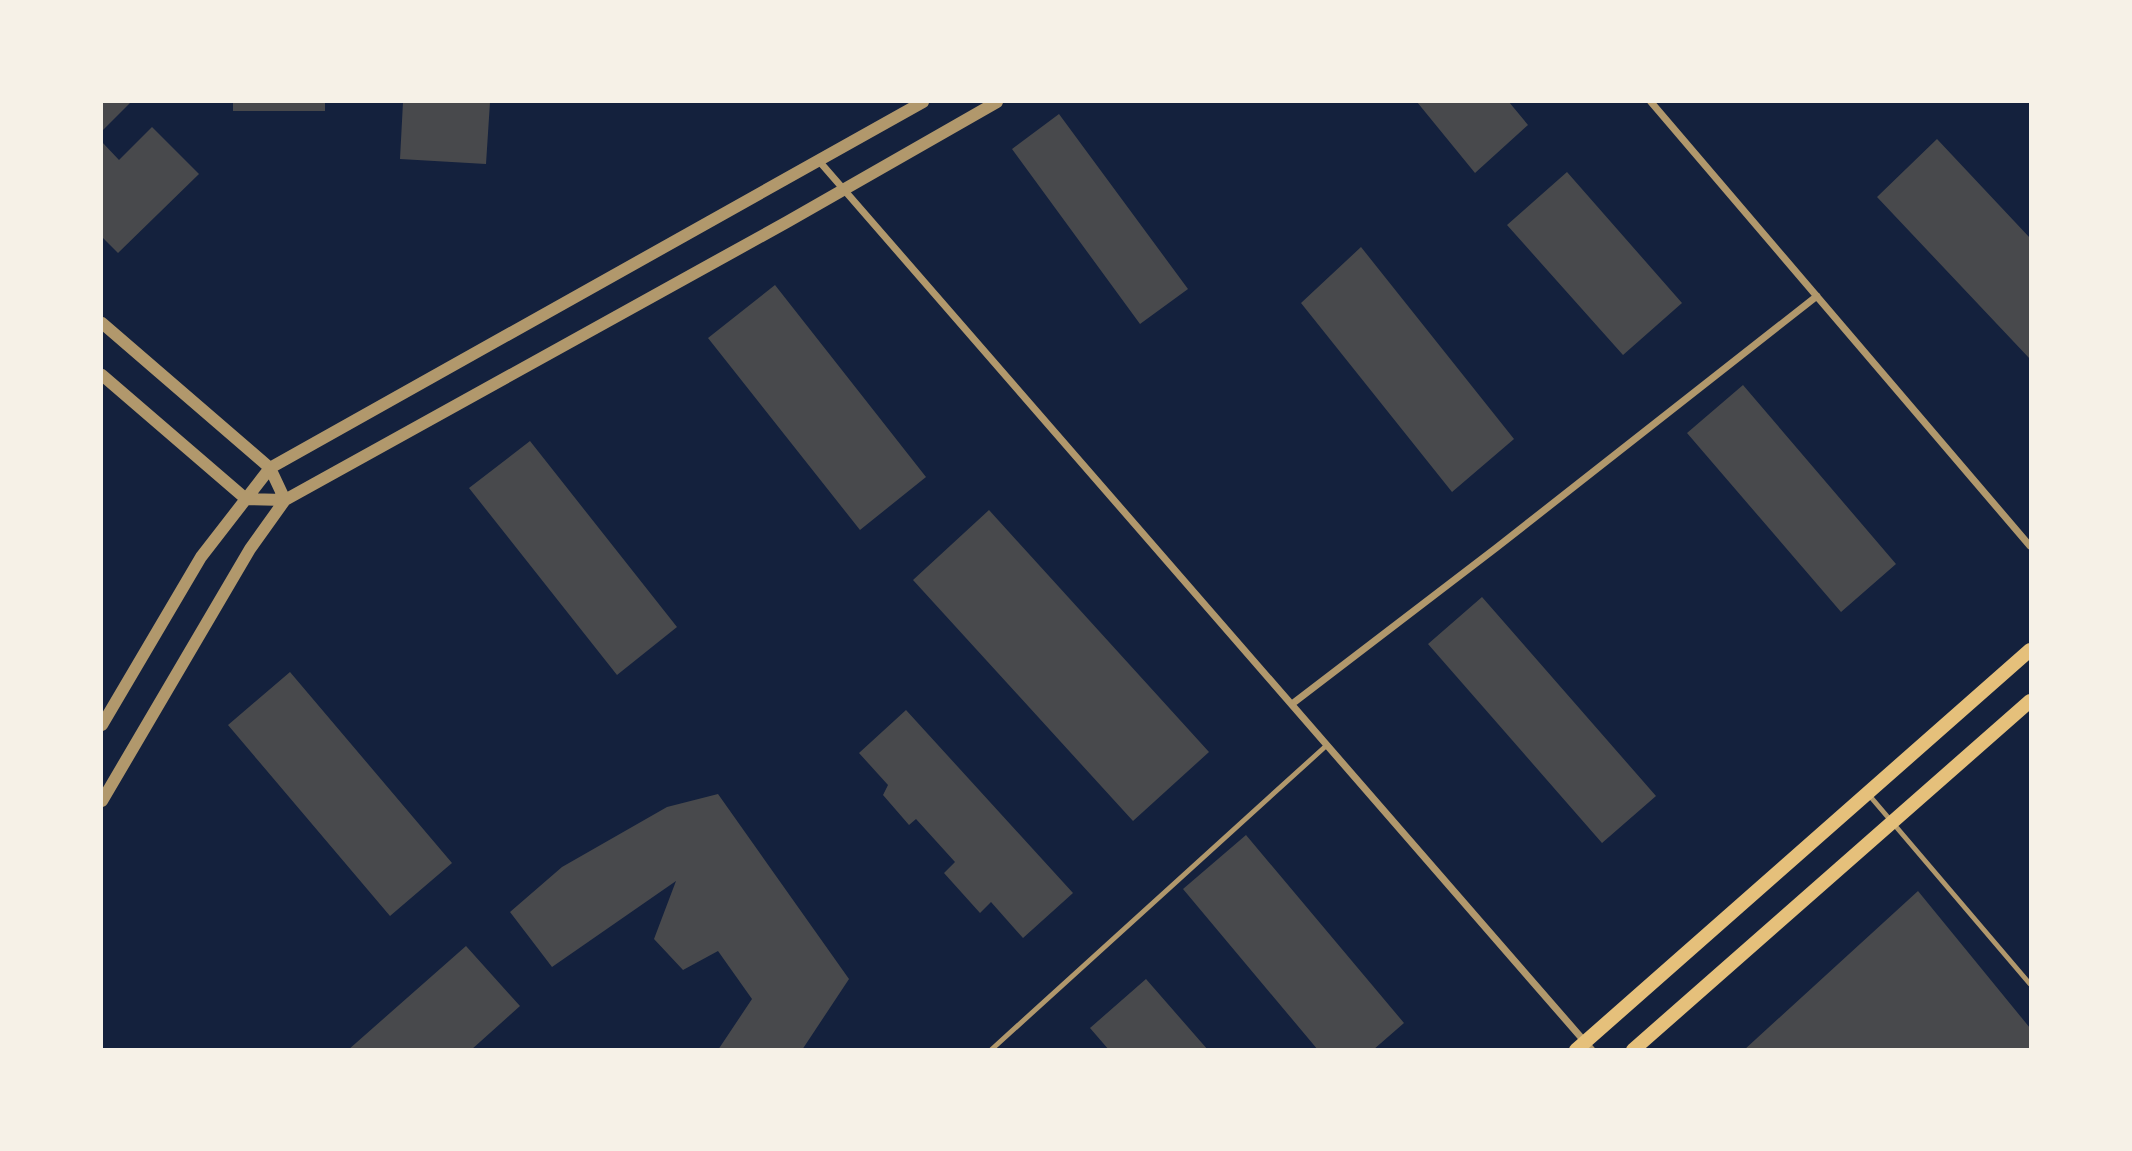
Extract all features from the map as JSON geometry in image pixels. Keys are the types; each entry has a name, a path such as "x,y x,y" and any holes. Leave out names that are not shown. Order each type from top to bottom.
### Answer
{"main road":[{"path":"1585,1047 1868,793 2028,657"},
{"path":"1633,1049 2031,701"}],"street":[{"path":"102,724 201,557 270,468 923,102"},
{"path":"102,801 250,549 285,500 997,102"},
{"path":"1651,102 2031,546"},
{"path":"820,161 1292,704 1585,1047"},
{"path":"1292,704 1817,296"},
{"path":"102,323 270,468 285,500"},
{"path":"102,375 246,499 285,500"}],"lane":[{"path":"991,1049 1327,745"},
{"path":"1868,793 2031,984"}],"building":[{"path":"102,102 131,102 102,131"},
{"path":"233,102 325,102 325,111 233,111"},
{"path":"403,102 490,102 486,164 400,159"},
{"path":"1417,102 1509,102 1528,125 1475,173"},
{"path":"1059,114 1188,289 1140,324 1012,149"},
{"path":"152,127 199,174 118,253 102,237 102,142 119,160"},
{"path":"1937,139 2030,238 2030,359 1877,197"},
{"path":"1567,172 1682,303 1623,355 1507,225"},
{"path":"1361,247 1514,439 1452,492 1301,303"},
{"path":"775,285 926,477 860,530 708,338"},
{"path":"1743,385 1896,564 1841,612 1687,433"},
{"path":"530,441 677,627 617,675 469,488"},
{"path":"989,510 1209,752 1133,821 913,580"},
{"path":"1482,597 1656,796 1602,843 1428,644"},
{"path":"290,672 452,863 390,916 228,725"},
{"path":"906,710 1073,893 1023,938 991,902 980,913 944,873 955,862 916,819 909,825 883,795 888,785 859,753"},
{"path":"718,794 849,979 802,1050 718,1050 752,999 718,951 683,970 654,939 676,881 552,967 510,912 562,867 667,807"},
{"path":"1246,835 1404,1023 1373,1050 1318,1050 1183,889"},
{"path":"1918,891 2030,1028 2030,1050 1744,1050"},
{"path":"466,946 520,1006 471,1050 348,1050"},
{"path":"1146,979 1208,1050 1109,1050 1090,1028"}]}
